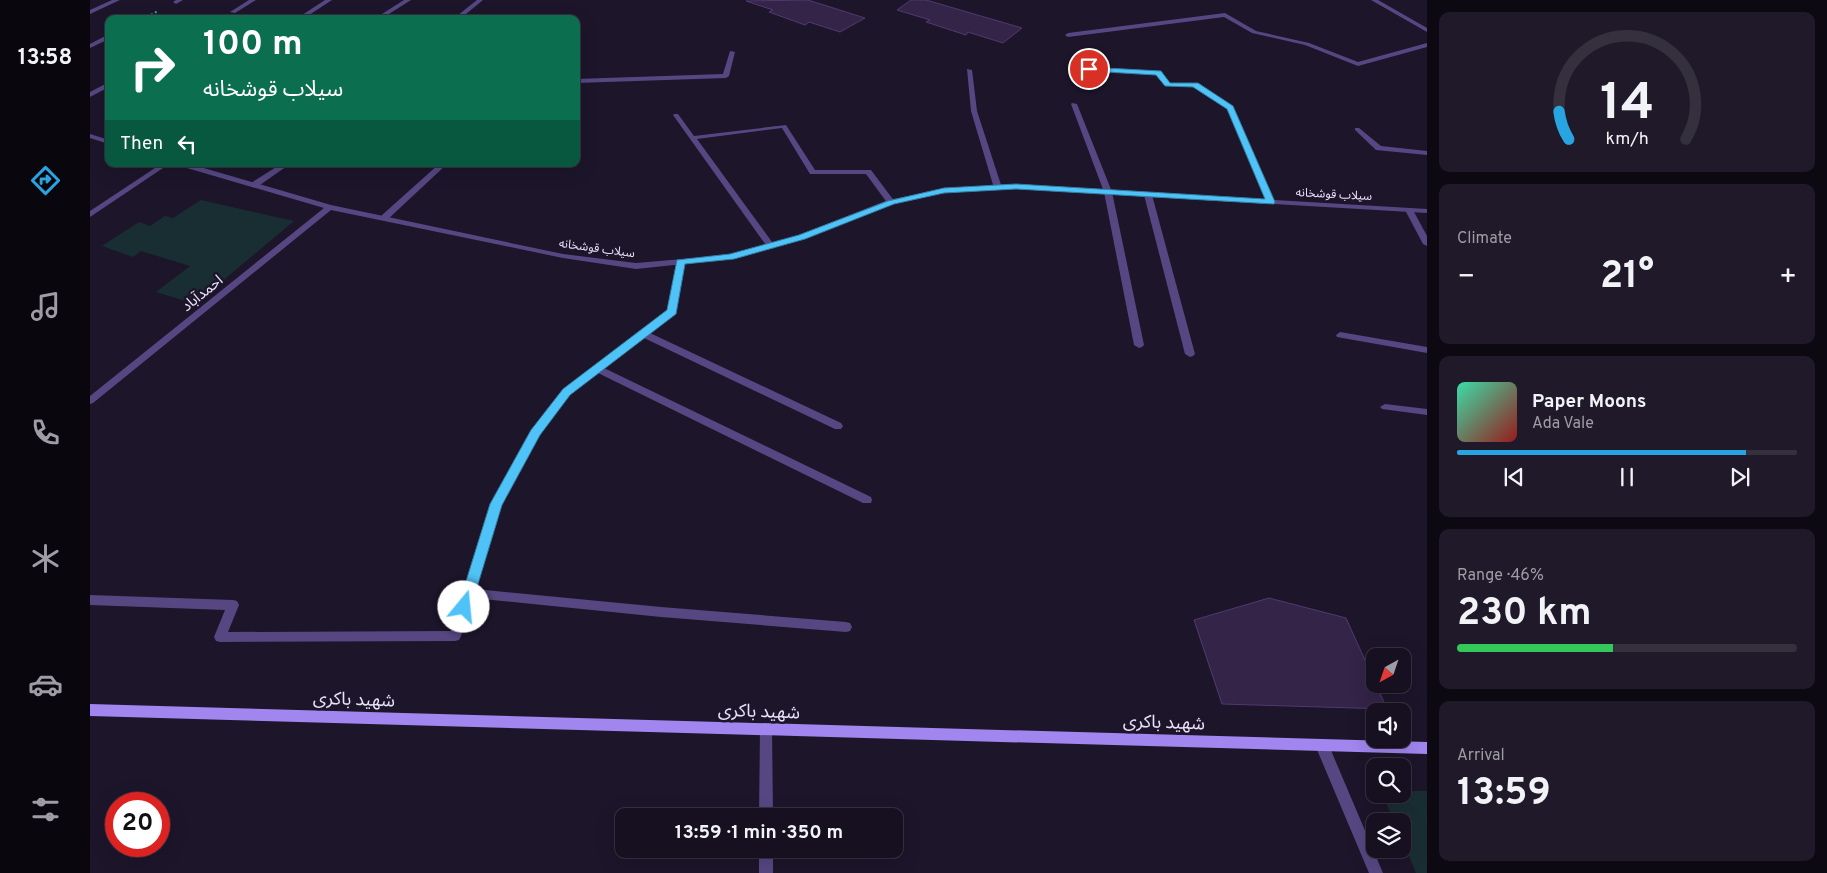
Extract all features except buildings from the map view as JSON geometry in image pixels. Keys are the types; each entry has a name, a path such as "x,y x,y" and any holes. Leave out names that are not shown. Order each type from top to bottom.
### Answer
{"main road":[{"name":"شهید باکری","path":"90,710 1427,748"}],"street":[{"path":"90,12 117,0"},
{"path":"233,12 253,0"},
{"path":"305,15 329,0"},
{"path":"384,15 408,0"},
{"path":"461,15 480,0"},
{"path":"1374,0 1427,30"},
{"path":"1068,35 1225,15 1254,32 1307,44 1358,64 1427,45"},
{"path":"90,46 105,38"},
{"path":"580,81 726,76 732,52"},
{"path":"1072,68 1158,73 1168,85 1195,84 1231,108 1271,202"},
{"path":"969,70 974,111 998,188"},
{"path":"90,95 105,86"},
{"path":"1074,104 1108,192 1139,345"},
{"path":"676,115 771,246"},
{"path":"692,138 784,126 813,172 868,172 891,202"},
{"path":"1357,129 1380,148 1427,153"},
{"path":"90,136 105,140"},
{"path":"90,215 162,167"},
{"name":"سیلاب قوشخانه","path":"193,167 330,207 563,256 636,266 731,257 802,237 891,202 944,191 998,188 1108,192 1427,211"},
{"path":"254,185 281,167"},
{"path":"384,218 439,167"},
{"path":"1148,194 1190,354"},
{"name":"احمدآباد","path":"90,401 330,207"},
{"path":"1409,210 1427,244"},
{"path":"90,600 232,605 220,636 455,636 496,504 536,433 566,392 672,312 680,262"},
{"path":"644,334 838,426"},
{"path":"1340,334 1427,350"},
{"path":"598,369 867,500"},
{"path":"1385,407 1427,412"},
{"path":"469,593 661,612 846,627"},
{"path":"766,730 766,808"},
{"path":"1322,745 1376,873"},
{"path":"766,858 766,873"}],"green space":[{"path":"201,200 294,221 195,304 156,292 190,266 141,251 133,257 102,246 139,222 150,226 165,216 173,218"},
{"path":"1411,791 1427,791 1427,873 1416,873 1410,858 1411,813 1390,813 1386,803 1411,803"}],"route":[{"path":"464,607 496,504 536,433 566,392 672,312 680,262 731,257 802,237 891,202 944,191 1016,187 1271,202 1231,108 1195,84 1168,85 1158,73 1089,69"}]}
